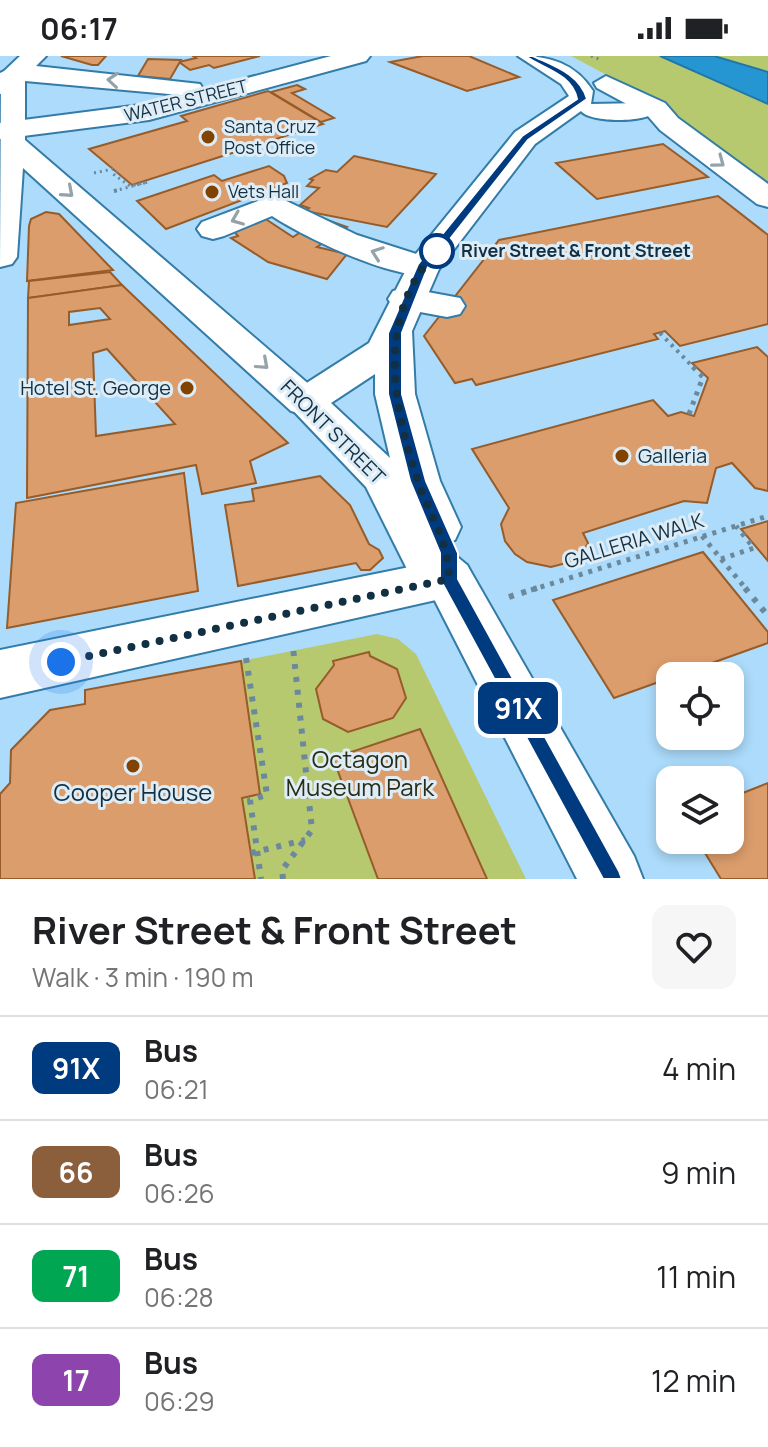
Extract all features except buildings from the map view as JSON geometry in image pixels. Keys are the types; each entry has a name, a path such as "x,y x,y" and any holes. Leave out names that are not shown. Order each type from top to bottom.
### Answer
{"main road":[{"path":"0,257 7,128 6,81 34,56"},
{"name":"WATER STREET","path":"7,128 191,89 307,56"},
{"name":"WATER STREET","path":"7,128 149,112 358,56"},
{"path":"532,56 603,96 669,124"},
{"path":"532,56 578,67 603,96"},
{"path":"6,81 33,73 191,89"},
{"path":"305,402 385,350 423,267 525,138 582,99 579,87 570,78"},
{"path":"540,127 603,96 648,104 669,124 768,198"},
{"name":"FRONT STREET","path":"7,128 384,478 425,558 449,579 611,879"},
{"path":"213,229 274,204 309,226 387,257 423,267"},
{"path":"401,316 447,306"},
{"path":"0,674 449,579 449,553 418,481 395,394 401,316"}],"path":[{"path":"94,173 115,171 113,174 130,186 148,182 114,191"},
{"path":"660,333 703,377 689,414"},
{"name":"GALLERIA WALK","path":"509,597 768,516"},
{"path":"721,559 754,548 736,526"},
{"path":"702,536 768,616"},
{"path":"245,653 267,795 250,800 254,852 261,879"},
{"path":"283,879 282,870 312,830 295,654"},
{"path":"254,852 305,840"}],"shaded area":[{"path":"0,56 571,56 633,89 768,185 768,879 0,879"}],"green space":[{"path":"571,56 768,56 768,185 633,89"},
{"name":"Octagon Museum Park","path":"377,634 398,639 416,654 526,879 255,879 242,798 260,793 241,661"}],"water":[{"path":"660,56 714,56 768,72 768,104"}],"bus line":[{"name":"91X","path":"530,56 570,78 583,94 582,99 525,138 423,267 406,299 395,333 395,394 418,481 449,553 449,579 611,879"}],"place":[{"name":"Santa Cruz Post Office","path":"208,137"},
{"name":"Vets Hall","path":"212,192"},
{"name":"River Street & Front Street","path":"437,251"},
{"name":"Hotel St. George","path":"187,388"},
{"name":"Galleria","path":"622,456"},
{"name":"Cooper House","path":"133,766"}],"route":[{"path":"61,662 449,579 449,553 418,481 395,394 395,333 406,299 423,267 437,251"}]}
